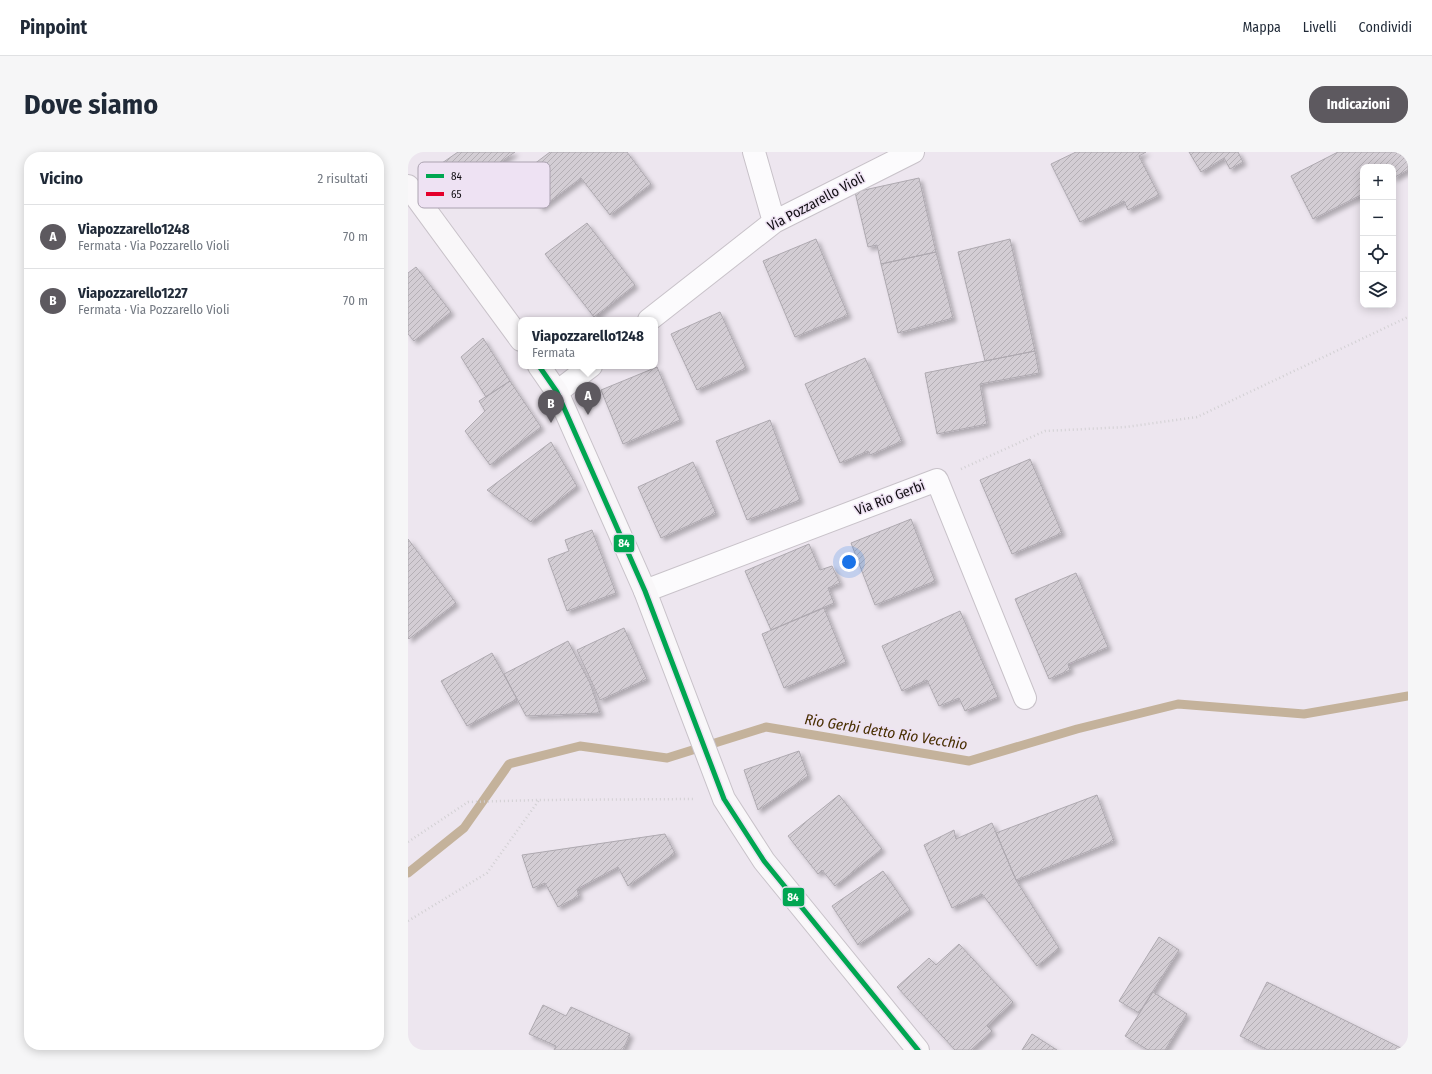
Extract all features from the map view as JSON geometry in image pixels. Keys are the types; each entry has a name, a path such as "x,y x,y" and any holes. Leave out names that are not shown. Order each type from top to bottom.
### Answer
{"street":[{"path":"754,152 774,222"},
{"name":"Via Pozzarello Violi","path":"653,317 774,222 913,152"},
{"path":"408,186 418,200"},
{"path":"424,208 518,336"},
{"path":"541,369 558,392 645,591 720,790 764,861 918,1050"},
{"path":"558,392 586,369"},
{"name":"Via Rio Gerbi","path":"645,591 937,480 1025,698"}],"path":[{"path":"937,480 1045,431 1126,427 1197,417 1408,317"},
{"path":"408,842 468,802 539,800 720,790"},
{"path":"408,921 487,873 539,800"}],"building":[{"path":"458,152 515,152 501,162 444,162"},
{"path":"550,152 627,152 651,184 610,215 581,178 550,201 550,162 537,162"},
{"path":"1076,152 1146,152 1139,156 1159,195 1128,210 1124,201 1080,222 1051,164"},
{"path":"1189,152 1238,152 1243,162 1230,169 1224,158 1201,172"},
{"path":"1338,152 1408,152 1408,170 1396,176 1396,164 1360,164 1360,196 1313,219 1291,176"},
{"path":"919,178 936,252 881,264 877,245 868,247 855,192"},
{"path":"587,223 635,285 594,317 545,254"},
{"path":"816,239 848,315 795,337 763,261"},
{"path":"1010,239 1035,351 985,361 958,252"},
{"path":"936,252 953,318 898,333 881,264"},
{"path":"416,267 451,312 414,341 408,334 408,273"},
{"path":"720,312 746,368 697,390 671,334"},
{"path":"483,338 510,381 486,397 461,357"},
{"path":"1035,351 1039,373 980,384 987,424 937,434 925,373"},
{"path":"865,358 902,441 870,455 868,451 840,463 805,384"},
{"path":"652,369 658,369 680,420 623,444 601,390"},
{"path":"510,381 541,427 490,465 465,431 485,411 479,401"},
{"path":"770,420 800,500 747,520 716,441"},
{"path":"551,442 577,486 531,522 487,490"},
{"path":"1030,459 1062,533 1012,554 980,480"},
{"path":"693,462 716,513 661,538 638,487"},
{"path":"911,519 935,581 875,605 851,543"},
{"path":"592,530 616,593 567,611 548,559 569,551 565,540"},
{"path":"408,539 456,603 409,639 408,638"},
{"path":"809,544 820,570 832,566 840,583 828,588 834,603 771,630 745,571"},
{"path":"1076,573 1108,647 1068,664 1070,670 1049,679 1015,599"},
{"path":"824,608 846,662 784,688 762,634"},
{"path":"960,611 998,697 965,711 959,698 939,706 927,680 902,691 882,646"},
{"path":"624,628 647,679 600,700 577,650"},
{"path":"568,641 590,683 600,713 526,716 504,674"},
{"path":"492,653 517,699 467,726 441,681"},
{"path":"799,751 808,776 758,810 744,770"},
{"path":"839,795 882,849 835,886 822,870 818,874 788,836"},
{"path":"1097,795 1114,841 1016,880 996,833"},
{"path":"992,823 1016,880 1059,948 1037,966 982,894 952,908 924,845 954,830 956,839"},
{"path":"665,834 675,853 628,886 618,867 577,889 579,896 558,907 545,883 533,888 522,855"},
{"path":"883,871 910,910 858,945 832,906"},
{"path":"1159,937 1179,950 1139,1013 1119,1001"},
{"path":"959,944 1013,1002 987,1026 992,1031 971,1050 955,1050 897,987 929,958 936,965"},
{"path":"1267,982 1405,1050 1268,1050 1240,1036"},
{"path":"1153,992 1187,1014 1165,1050 1148,1050 1125,1036"},
{"path":"543,1005 566,1016 571,1007 630,1034 623,1050 554,1050 556,1046 529,1034"},
{"path":"1032,1034 1057,1050 1022,1050"}],"waterway":[{"name":"Rio Gerbi detto Rio Vecchio","path":"408,873 464,828 509,764 580,746 667,758 766,727 969,761 1077,729 1178,704 1304,714 1408,696"}],"transit line":[{"name":"84","path":"541,369 557,392 645,591 724,799 764,861 918,1050"}],"place":[{"name":"Viapozzarello1248","path":"588,415"},
{"name":"Viapozzarello1227","path":"551,423"}]}
